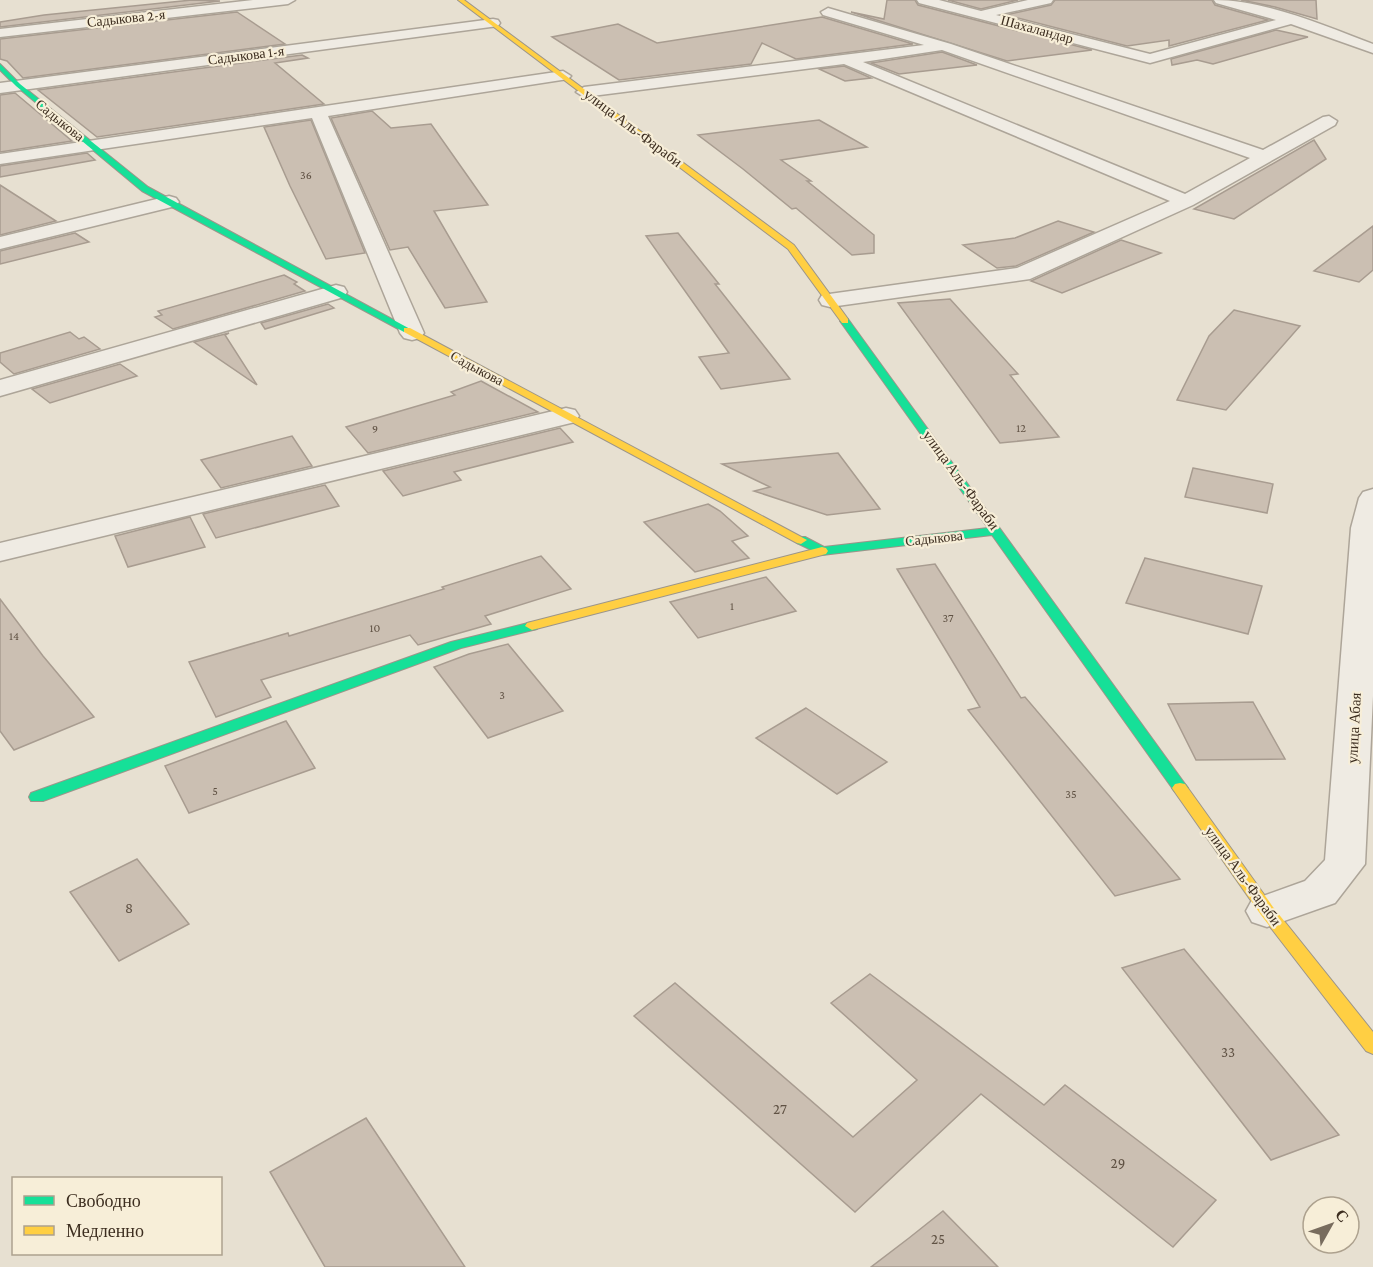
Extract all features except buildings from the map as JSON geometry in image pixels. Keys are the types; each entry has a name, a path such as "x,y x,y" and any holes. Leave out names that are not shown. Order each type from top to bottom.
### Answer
{"street":[{"name":"Садыкова 2-я","path":"0,33 288,0"},
{"name":"улица Аль-Фараби","path":"461,0 790,247 997,531 1267,911 1373,1046"},
{"name":"Шахаландар","path":"924,0 1150,59 1291,20"},
{"path":"978,14 1046,0"},
{"path":"1221,0 1291,20 1373,49"},
{"path":"828,12 946,46 1265,157"},
{"name":"Садыкова 1-я","path":"0,88 493,23"},
{"path":"584,92 975,42"},
{"path":"847,60 1186,201"},
{"name":"Садыкова","path":"0,66 18,85 145,189 822,551 997,531"},
{"path":"0,159 563,76"},
{"path":"318,112 412,333"},
{"path":"830,300 1022,274 1186,201 1329,121"},
{"path":"0,243 169,202"},
{"path":"0,388 336,292"},
{"path":"6,544 566,416"},
{"name":"улица Абая","path":"1267,911 1320,892 1345,864 1371,518"},
{"path":"38,797 456,645 822,551"}],"traffic: fast":[{"path":"0,66 18,85 145,189 407,330"},
{"path":"845,321 1180,788"},
{"path":"801,540 822,551 997,531"},
{"path":"37,797 456,645 532,626"}],"traffic: slow":[{"path":"461,0 791,247 845,321"},
{"path":"407,330 801,540"},
{"path":"532,626 822,551"},
{"path":"1180,788 1267,911 1373,1046"}]}
